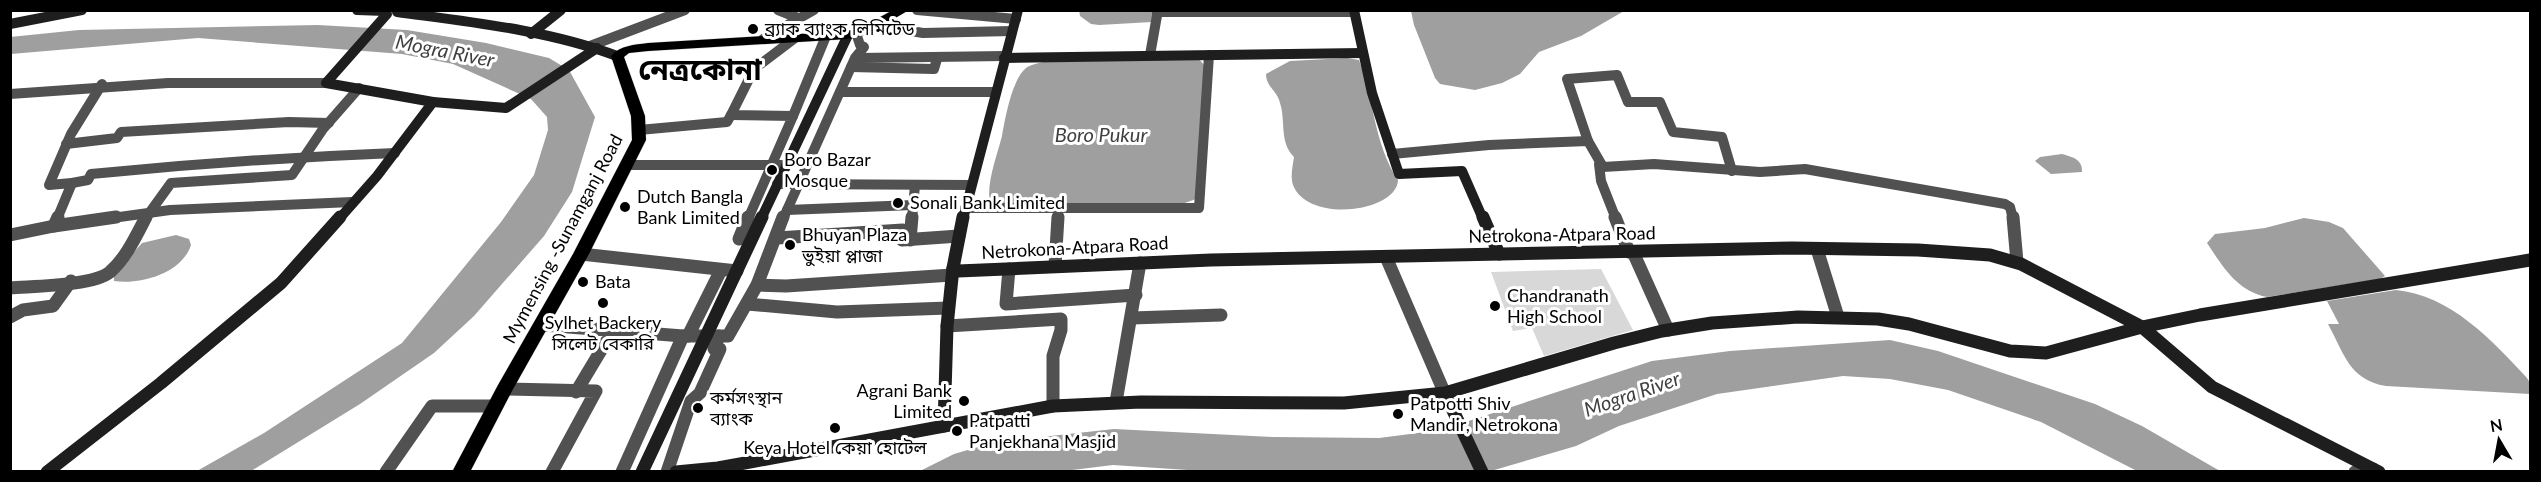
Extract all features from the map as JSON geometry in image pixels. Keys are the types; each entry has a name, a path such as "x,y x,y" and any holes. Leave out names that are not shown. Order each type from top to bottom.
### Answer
{"main road":[{"path":"617,56 630,49 852,34 901,12"},
{"name":"Mymensing -Sunamganj Road","path":"460,471 504,389 543,325 639,140 631,91 617,56"}],"street":[{"path":"10,24 82,10"},
{"path":"357,10 531,34 594,47 617,56"},
{"path":"531,34 561,10"},
{"path":"10,94 102,84 189,81 326,83 433,102 502,109 513,104 594,47 685,10"},
{"path":"778,10 798,18"},
{"path":"763,39 814,10"},
{"path":"917,10 1015,20"},
{"path":"1149,55 1157,11 1354,11 1363,53 1392,154 1401,176 1462,171 1498,254"},
{"path":"326,83 389,13"},
{"path":"874,26 884,29 927,32 1015,20"},
{"name":"Netrokona-Atpara Road","path":"1015,20 970,185 952,271 1140,263 1817,249 1918,250 1990,255 2017,262 2142,327 2212,387 2376,470"},
{"path":"543,325 685,336 705,337 728,336 757,285 796,184 854,63 864,47 852,34 786,165 737,271 705,337 642,471"},
{"path":"739,239 826,36"},
{"path":"639,129 727,122 754,69 795,38"},
{"path":"854,63 934,69 937,59 1363,53"},
{"path":"965,208 1058,210 1199,208 1209,55"},
{"path":"1668,330 1601,181 1599,164 1588,141 1568,79 1617,75 1628,102 1660,102 1673,132 1722,137 1732,171"},
{"path":"102,84 66,144 49,185 88,180 91,174 306,155 395,153"},
{"path":"10,288 89,280 109,273 126,253 149,212 171,183 292,175 329,123 359,88"},
{"path":"840,92 995,92"},
{"path":"47,471 161,383 281,283 395,153 433,102"},
{"path":"730,115 793,116"},
{"path":"66,144 117,138 121,132 265,126 291,121 329,123"},
{"path":"1392,154 1489,145 1588,141"},
{"path":"1599,164 1603,167 1654,164 1769,172 1805,169 2005,204 2010,207 2013,216 2017,238 2017,262"},
{"path":"627,165 786,165"},
{"path":"54,226 72,183"},
{"path":"777,184 970,185"},
{"path":"910,240 915,185"},
{"path":"10,235 149,212 352,202"},
{"path":"787,210 913,205"},
{"path":"1055,266 1058,210"},
{"path":"777,238 903,230 902,240 959,236"},
{"path":"1817,249 1838,317"},
{"path":"581,254 737,271"},
{"path":"1386,257 1482,471"},
{"path":"676,471 718,468 1053,406 1116,402 1344,403 1447,397 1668,330 1767,318 1838,317 1909,324 2010,351 2046,353 2142,327 2200,315 2530,260"},
{"path":"1116,402 1140,263"},
{"path":"1009,269 1006,304 1136,296"},
{"path":"622,471 685,336 721,270"},
{"path":"757,285 786,286 952,271 946,326 944,426"},
{"path":"10,317 23,309 53,306 71,281"},
{"path":"747,304 837,312 948,308"},
{"path":"1132,318 1221,315"},
{"path":"946,326 1061,319 1061,330 1053,357 1053,406"},
{"path":"576,392 606,342 612,342 620,330"},
{"path":"667,471 691,401 700,393 720,349 714,349 719,336"},
{"path":"504,389 596,392 552,471"},
{"path":"386,471 432,406 496,406"},
{"path":"2355,471 2376,470"}],"shaded area":[{"path":"1601,269 1633,330 1544,356 1532,328 1513,331 1491,272"}],"water":[{"path":"1079,10 1154,10 1152,22 1099,25 1091,24 1080,16"},
{"path":"1411,10 1624,11 1581,36 1539,52 1520,74 1502,83 1475,90 1440,84 1435,78 1414,25"},
{"name":"Mogra River","path":"318,25 407,30 486,43 549,58 569,70 595,117 572,192 544,236 474,316 434,353 360,404 251,471 197,471 264,433 402,343 501,222 534,175 548,130 547,117 531,99 453,64 402,54 198,38 11,54 10,37 79,30"},
{"name":"Boro Pukur","path":"1081,58 1198,58 1205,66 1196,199 1182,204 990,203 991,178 1010,100 1021,73 1026,68 1038,63"},
{"path":"1347,58 1359,60 1379,137 1398,180 1394,191 1383,200 1368,206 1333,209 1316,205 1302,197 1293,185 1294,157 1286,145 1279,99 1268,82 1266,74 1290,61"},
{"path":"2062,154 2079,161 2082,172 2051,174 2035,161 2040,157"},
{"path":"2304,218 2329,222 2343,228 2385,276 2380,279 2267,297 2256,294 2239,284 2225,269 2207,243 2215,234 2265,228"},
{"path":"176,235 189,239 191,245 186,255 170,270 148,279 114,281 114,275 142,243"},
{"path":"2396,290 2434,301 2469,322 2527,378 2530,383 2530,394 2386,386 2364,378 2349,364 2328,324 2339,324 2327,301"},
{"name":"Mogra River","path":"1890,340 1938,351 2095,404 2142,426 2220,471 2137,471 2041,422 1948,390 1890,379 1843,376 1717,394 1619,426 1576,446 1491,471 1217,472 1113,465 1056,472 918,472 954,454 995,442 1114,429 1273,437 1379,438 1441,430 1652,361 1730,351"}],"place":[{"name":"ব্র্যাক ব্যাংক লিমিটেড","path":"753,29"},
{"name":"Boro Bazar Mosque","path":"772,170"},
{"name":"Sonali Bank Limited","path":"898,203"},
{"name":"Dutch Bangla Bank Limited","path":"625,207"},
{"name":"Bhuyan Plaza ভুইয়া প্লাজা","path":"790,245"},
{"name":"Bata","path":"583,282"},
{"name":"Sylhet Backery সিলেট বেকারি","path":"603,303"},
{"name":"Chandranath High School","path":"1495,306"},
{"name":"Agrani Bank Limited","path":"964,401"},
{"name":"কর্মসংস্থান ব্যাংক","path":"698,408"},
{"name":"Patpotti Shiv Mandir, Netrokona","path":"1398,414"},
{"name":"Keya Hotel কেয়া হোটেল","path":"835,428"},
{"name":"Patpatti Panjekhana Masjid","path":"957,431"}],"district":[{"name":"নেত্রকোনা","path":"700,70"}]}
